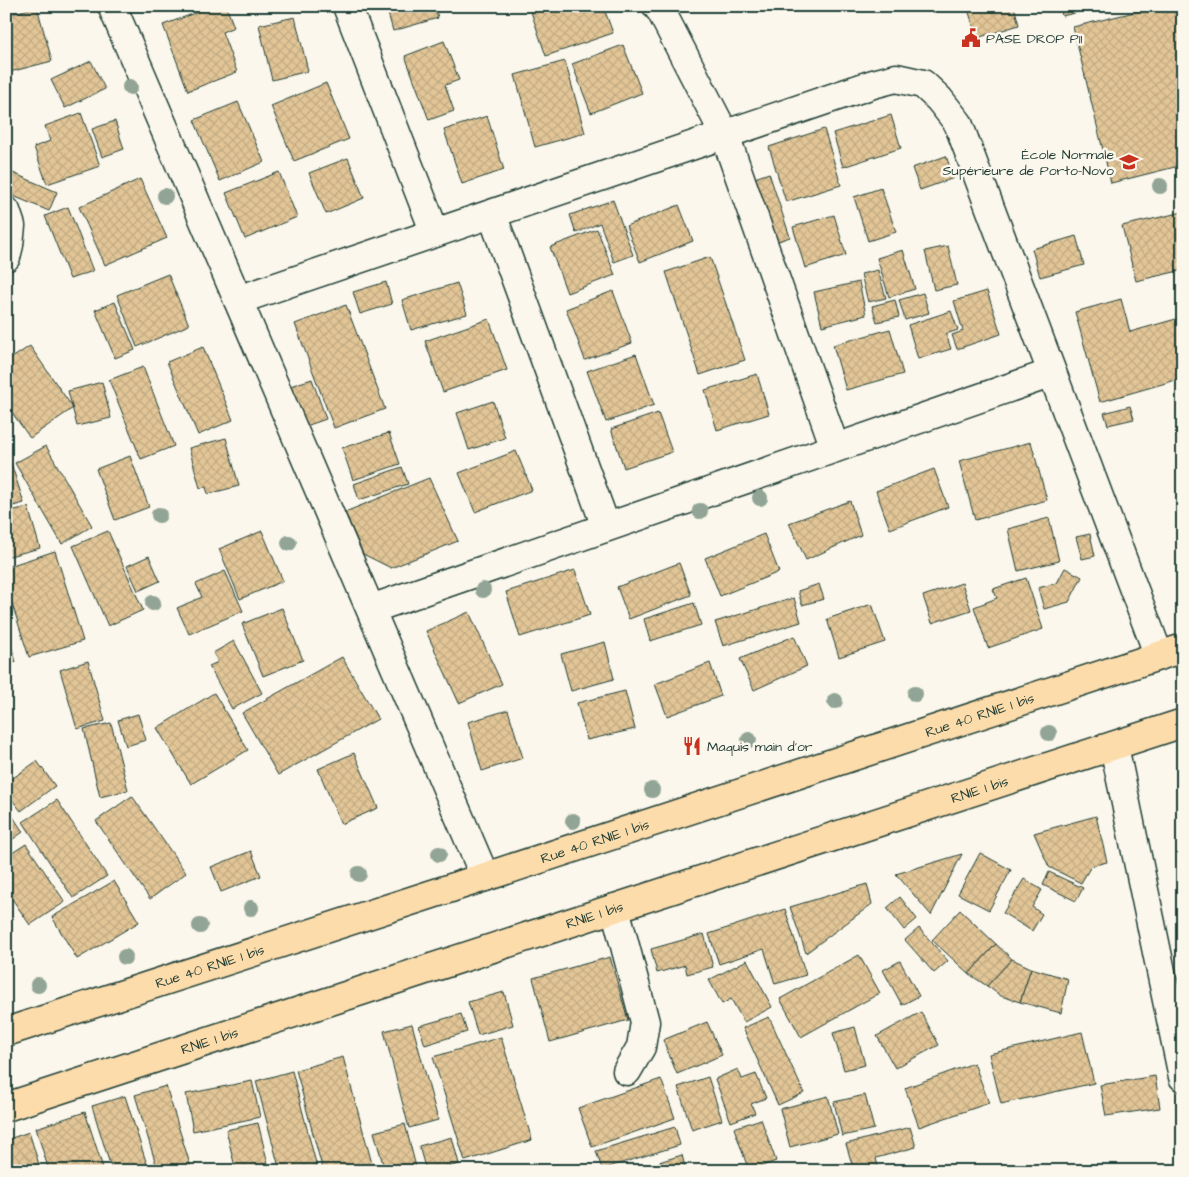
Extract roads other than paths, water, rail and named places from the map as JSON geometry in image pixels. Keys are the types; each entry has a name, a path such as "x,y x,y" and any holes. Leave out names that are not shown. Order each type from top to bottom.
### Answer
{"main road":[{"name":"Rue 40 RNIE 1 bis","path":"6,1032 1171,652"},
{"name":"RNIE 1 bis","path":"6,1107 1183,723"}],"street":[{"path":"112,6 485,877"},
{"path":"347,6 435,233"},
{"path":"657,6 725,135 836,448"},
{"path":"238,300 873,84 896,78 923,84 940,99 958,123 1052,373 1171,652"},
{"path":"6,211 11,226 6,257"},
{"path":"492,214 606,527"},
{"path":"371,609 1052,373"},
{"path":"1114,746 1183,1077"},
{"path":"615,908 645,1022 641,1047 627,1071"}],"place":[{"name":"PASE DROP P11","path":"971,38"},
{"name":"École Normale Supérieure de Porto-Novo","path":"1129,162"},
{"name":"Maquis main d'or","path":"692,746"}]}
